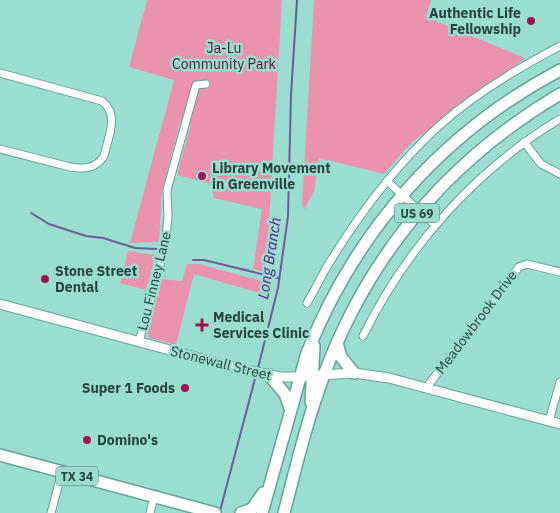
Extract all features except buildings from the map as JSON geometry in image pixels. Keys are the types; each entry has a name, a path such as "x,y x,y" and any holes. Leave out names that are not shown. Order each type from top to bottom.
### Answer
{"main road":[{"name":"US 69","path":"262,513 290,408 315,334 353,263 402,194 434,160 476,124 532,85 560,70"},
{"name":"US 69","path":"284,513 311,414 318,375 338,342 361,294 382,259 419,211 475,154 501,133 560,94"},
{"path":"315,334 318,375"},
{"path":"338,342 340,358 354,373"},
{"path":"267,375 282,390 290,408"},
{"name":"TX 34","path":"0,455 215,513"},
{"path":"241,513 252,509 270,481"},
{"path":"290,490 291,513"}],"street":[{"path":"307,303 332,258 387,181 440,125 501,79 560,46"},
{"path":"0,73 102,101 112,112 113,119 104,156 101,161 90,167 82,169 70,167 0,149"},
{"name":"Lou Finney Lane","path":"139,342 165,247 168,217 167,196 174,164 196,85 206,84"},
{"path":"363,336 379,304 436,225 476,183 524,142 560,119"},
{"path":"524,142 541,164 560,174"},
{"path":"387,181 436,225"},
{"name":"Meadowbrook Drive","path":"426,388 519,267 526,264 560,272"},
{"name":"Stonewall Street","path":"0,304 267,375 299,378 354,373 389,378 560,424"},
{"path":"550,421 560,382"},
{"path":"52,513 62,472"},
{"path":"150,513 154,497"}],"green space":[{"name":"Ja-Lu Community Park","path":"147,0 282,0 266,272 253,269 262,209 214,198 211,184 177,175 191,124 180,123 162,191 159,242 130,243 174,80 129,67"},
{"path":"314,0 431,0 426,17 525,58 411,143 384,174 319,158 314,191 304,210 302,204"},
{"path":"128,251 156,255 146,290 120,283"},
{"path":"187,264 199,264 265,282 263,294 194,274 176,345 150,338 147,333 161,279 182,281"}],"waterway":[{"name":"Long Branch","path":"258,368 278,288 288,216 291,95 297,0"},
{"path":"31,213 49,224 86,236 103,238 135,248 158,249"},
{"path":"193,260 204,260 278,278"},
{"name":"Long Branch","path":"220,511 256,375"}],"place":[{"name":"Authentic Life Fellowship","path":"531,21"},
{"name":"Library Movement in Greenville","path":"202,176"},
{"name":"Stone Street Dental","path":"45,279"},
{"name":"Medical Services Clinic","path":"202,325"},
{"name":"Super 1 Foods","path":"185,388"},
{"name":"Domino's","path":"87,440"}]}
